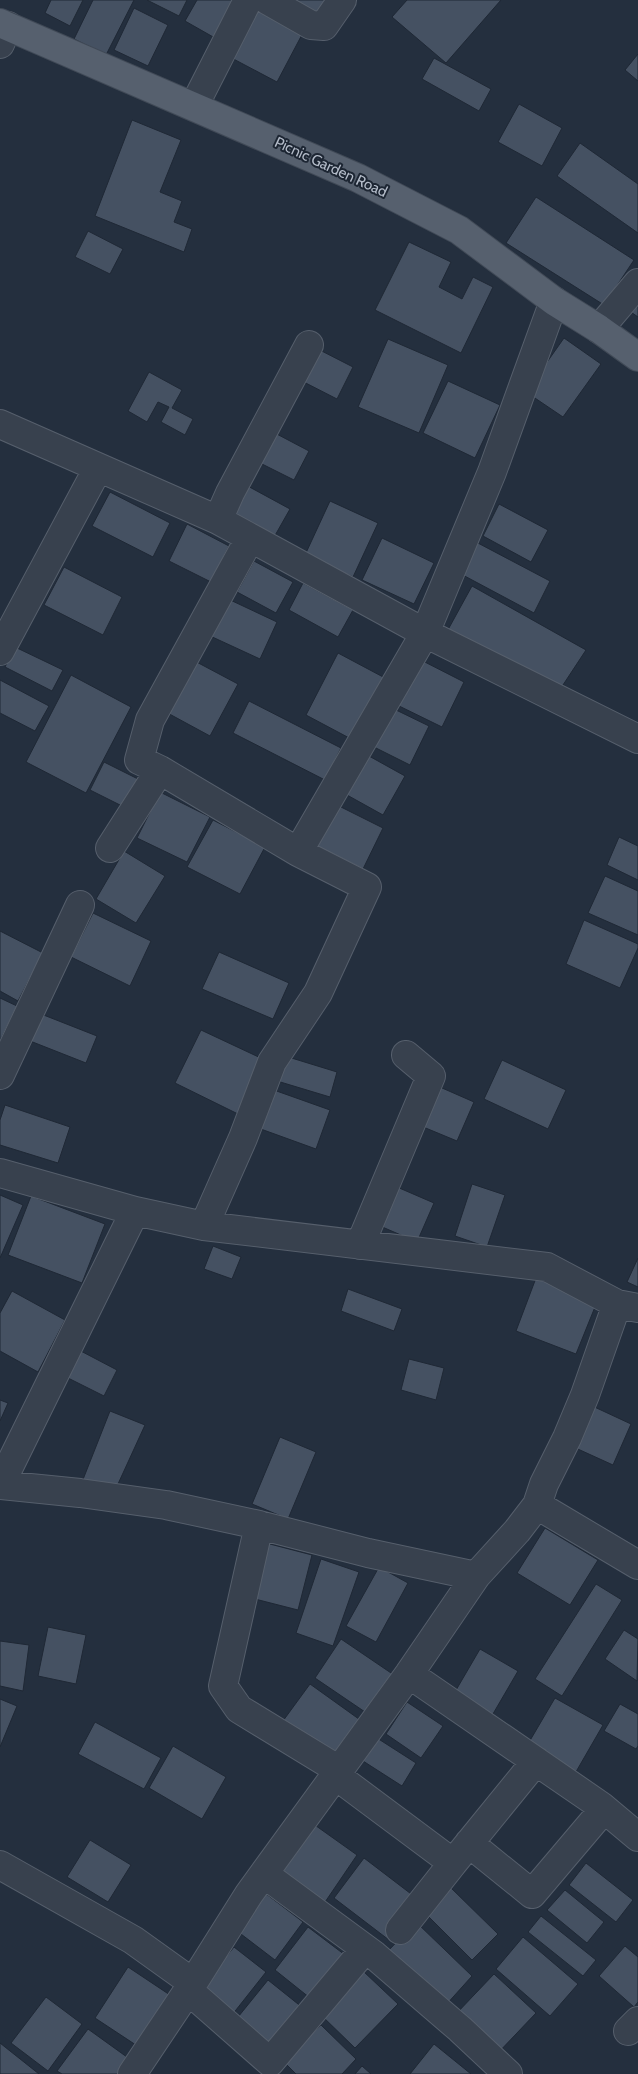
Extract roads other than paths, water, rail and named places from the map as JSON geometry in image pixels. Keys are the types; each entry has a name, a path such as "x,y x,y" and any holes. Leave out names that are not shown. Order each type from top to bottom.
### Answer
{"main road":[{"name":"Picnic Garden Road","path":"3,31 194,106 358,178 459,230 554,301 599,329 638,357"}],"street":[{"path":"194,106 248,0"},
{"path":"268,0 310,25 324,26 342,0"},
{"path":"599,329 638,282"},
{"path":"298,852 425,633 492,472 554,301"},
{"path":"218,520 230,493 309,345"},
{"path":"0,424 218,520 425,633 638,739"},
{"path":"0,651 98,468"},
{"path":"204,1226 243,1138 272,1062 318,993 367,886 298,852 160,770 139,760 150,720 250,538"},
{"path":"110,848 160,770"},
{"path":"0,1075 80,905"},
{"path":"360,1244 431,1076 406,1055"},
{"path":"0,1173 135,1211 204,1226 548,1267 628,1306 585,1395 536,1505 517,1531 476,1576 409,1674 264,1874 132,2074"},
{"path":"135,1211 0,1485 80,1493 166,1505 259,1525 368,1553 476,1576"},
{"path":"536,1505 638,1565"},
{"path":"259,1525 223,1686 240,1709 461,1853 532,1894 604,1809"},
{"path":"409,1674 604,1809 638,1837"},
{"path":"400,1930 536,1761"},
{"path":"0,1865 133,1940 191,1987 270,2062 365,1949"},
{"path":"264,1874 365,1949 460,2029 508,2074"}]}
